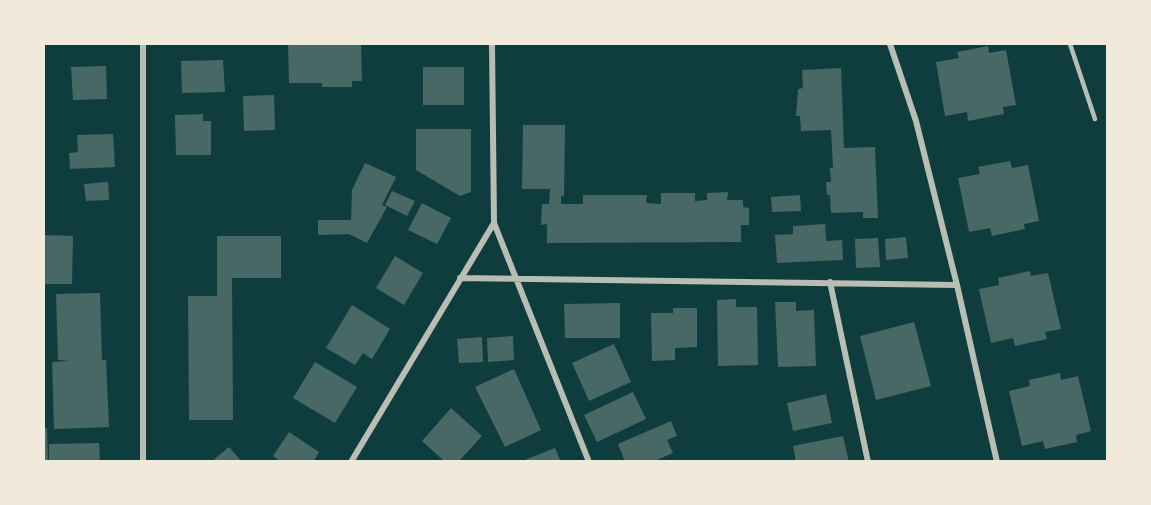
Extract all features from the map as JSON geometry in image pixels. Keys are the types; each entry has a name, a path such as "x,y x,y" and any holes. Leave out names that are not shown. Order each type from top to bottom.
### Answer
{"street":[{"path":"143,44 143,462"},
{"path":"492,44 494,222 589,462"},
{"path":"890,44 916,121 957,285 997,462"},
{"path":"351,462 494,222"},
{"path":"460,278 957,285"},
{"path":"830,282 868,462"}],"lane":[{"path":"1070,44 1095,118"}],"building":[{"path":"288,44 361,44 362,81 352,81 352,87 322,87 322,83 289,83"},
{"path":"988,46 989,53 1006,50 1016,105 1003,107 1004,114 968,121 967,112 945,116 936,62 959,58 957,52"},
{"path":"223,60 225,92 182,93 181,61"},
{"path":"106,66 107,99 73,100 71,67"},
{"path":"423,67 464,67 464,105 423,105"},
{"path":"841,68 844,148 875,147 878,218 863,218 863,212 831,213 830,195 827,195 826,182 831,182 830,168 833,168 831,130 801,131 800,116 796,116 798,89 803,88 802,70"},
{"path":"274,95 275,130 244,131 243,96"},
{"path":"203,114 203,121 211,121 211,155 176,155 175,115"},
{"path":"523,125 565,125 564,196 561,196 561,204 583,204 583,195 647,195 646,203 661,204 661,193 695,193 695,201 707,200 707,193 728,192 727,200 743,200 743,207 749,208 749,225 741,225 741,242 547,243 547,224 541,225 542,204 549,204 550,189 522,189"},
{"path":"416,129 471,129 471,192 460,196 416,170"},
{"path":"113,134 115,167 70,169 69,153 78,152 77,135"},
{"path":"1010,161 1012,168 1028,165 1039,221 1024,224 1025,229 992,236 990,228 969,232 958,178 980,174 978,167"},
{"path":"365,163 396,177 382,205 387,207 367,243 349,234 318,235 318,220 351,220 352,190"},
{"path":"108,182 109,200 86,201 84,184"},
{"path":"392,191 415,201 407,216 385,205"},
{"path":"800,195 801,211 772,212 771,197"},
{"path":"422,203 451,218 437,244 408,230"},
{"path":"825,224 826,241 842,240 843,260 777,263 775,235 793,234 793,226"},
{"path":"44,235 73,236 72,284 44,284"},
{"path":"217,236 281,236 281,278 232,278 233,420 189,420 188,296 217,296"},
{"path":"906,237 908,258 886,260 885,239"},
{"path":"878,238 880,267 856,268 855,239"},
{"path":"395,256 423,273 404,305 376,288"},
{"path":"1030,271 1031,276 1048,273 1061,329 1045,332 1047,339 1015,346 1013,338 991,343 979,289 999,285 998,278"},
{"path":"100,293 102,360 106,360 109,427 54,429 52,362 70,361 58,360 56,294"},
{"path":"736,299 736,307 757,307 758,365 718,366 717,300"},
{"path":"775,302 796,302 796,311 814,310 816,366 778,367"},
{"path":"620,303 620,338 565,338 564,304"},
{"path":"352,305 390,329 372,359 363,353 355,365 326,348"},
{"path":"673,308 697,308 697,347 675,348 675,360 652,361 651,313 673,313"},
{"path":"914,322 931,386 876,400 860,336"},
{"path":"513,336 514,360 488,362 487,338"},
{"path":"482,337 483,362 459,363 457,339"},
{"path":"614,344 631,382 589,401 572,363"},
{"path":"315,362 357,387 335,423 293,398"},
{"path":"514,369 541,430 505,447 475,387"},
{"path":"1060,373 1061,380 1078,376 1091,431 1076,435 1077,442 1045,449 1043,441 1022,446 1009,391 1030,386 1029,380"},
{"path":"633,392 646,419 597,442 584,415"},
{"path":"826,394 832,423 793,431 787,403"},
{"path":"451,408 482,436 458,462 445,462 422,441"},
{"path":"671,421 677,436 667,440 673,453 652,462 625,462 618,444"},
{"path":"44,428 47,428 48,462 44,462"},
{"path":"289,432 319,452 313,462 281,462 273,456"},
{"path":"843,436 849,462 796,462 793,446"},
{"path":"99,443 100,462 49,462 49,444"},
{"path":"229,447 242,462 211,462"},
{"path":"555,448 561,462 522,462 522,461"}]}
